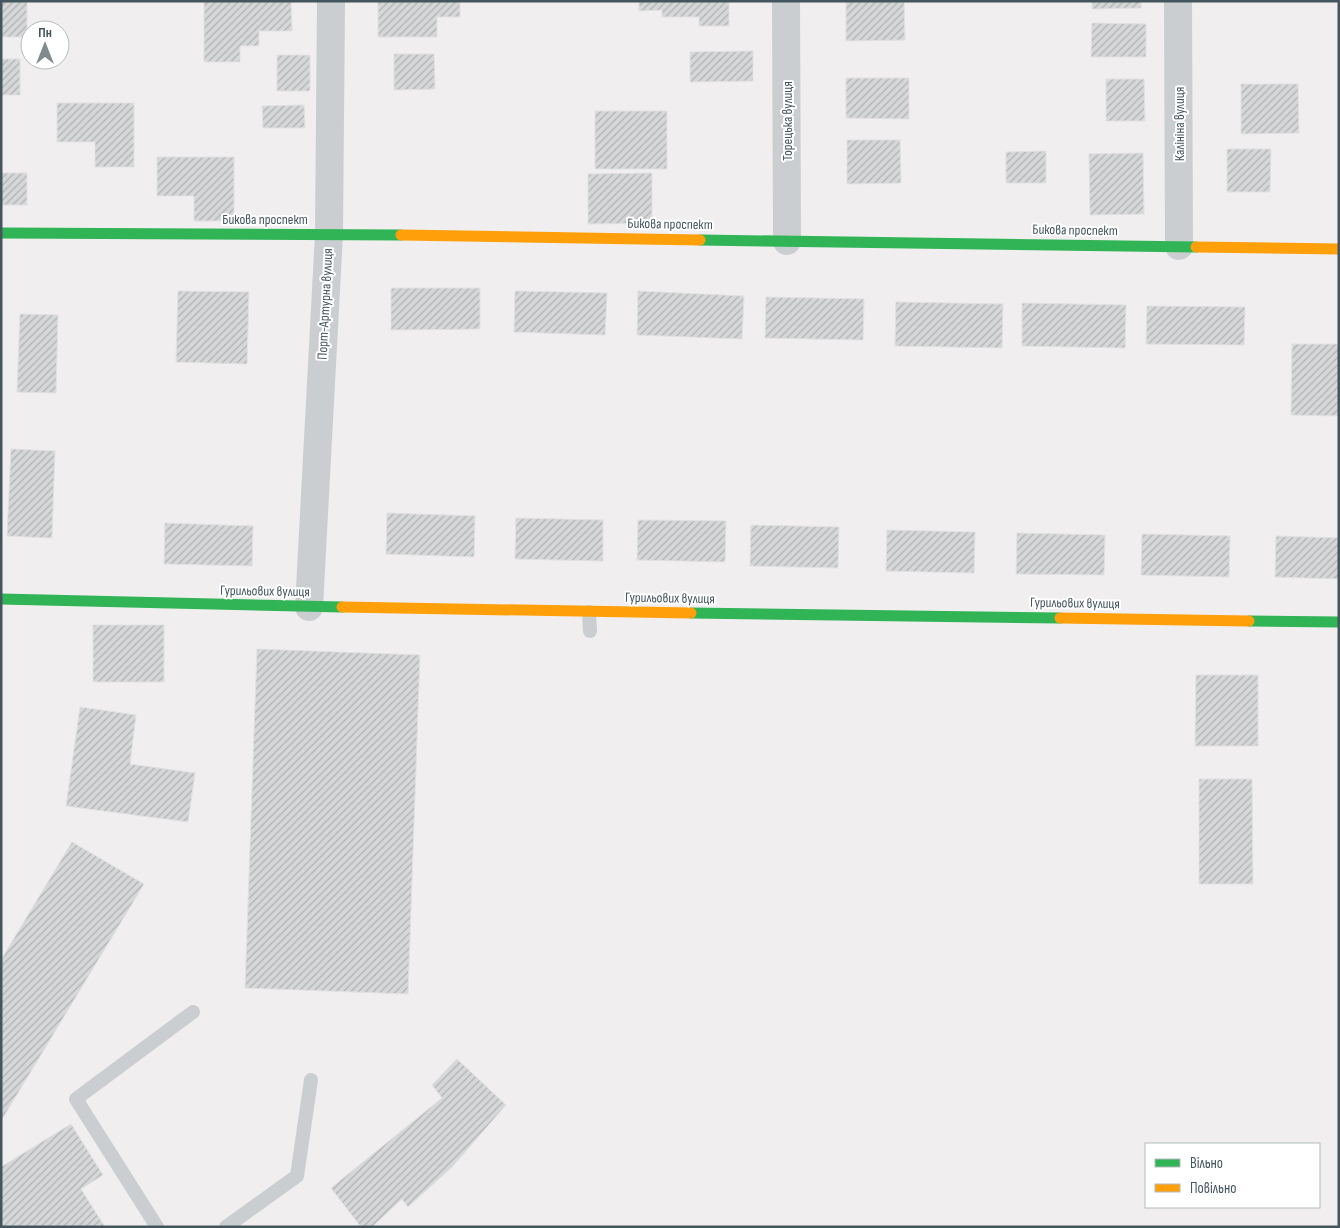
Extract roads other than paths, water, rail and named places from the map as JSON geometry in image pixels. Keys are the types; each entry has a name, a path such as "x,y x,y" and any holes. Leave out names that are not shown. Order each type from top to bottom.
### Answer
{"street":[{"name":"Порт-Артурна вулиця","path":"309,607 329,234 331,1"},
{"name":"Торецька вулиця","path":"786,1 788,241"},
{"name":"Калініна вулиця","path":"1178,1 1179,246"},
{"name":"Бикова проспект","path":"1,233 329,234 1339,249"},
{"name":"Гурильових вулиця","path":"1,599 589,612 1339,622"}],"lane":[{"path":"589,612 590,631"},
{"path":"157,1227 76,1099 193,1012"},
{"path":"226,1227 297,1176 311,1080"}]}
